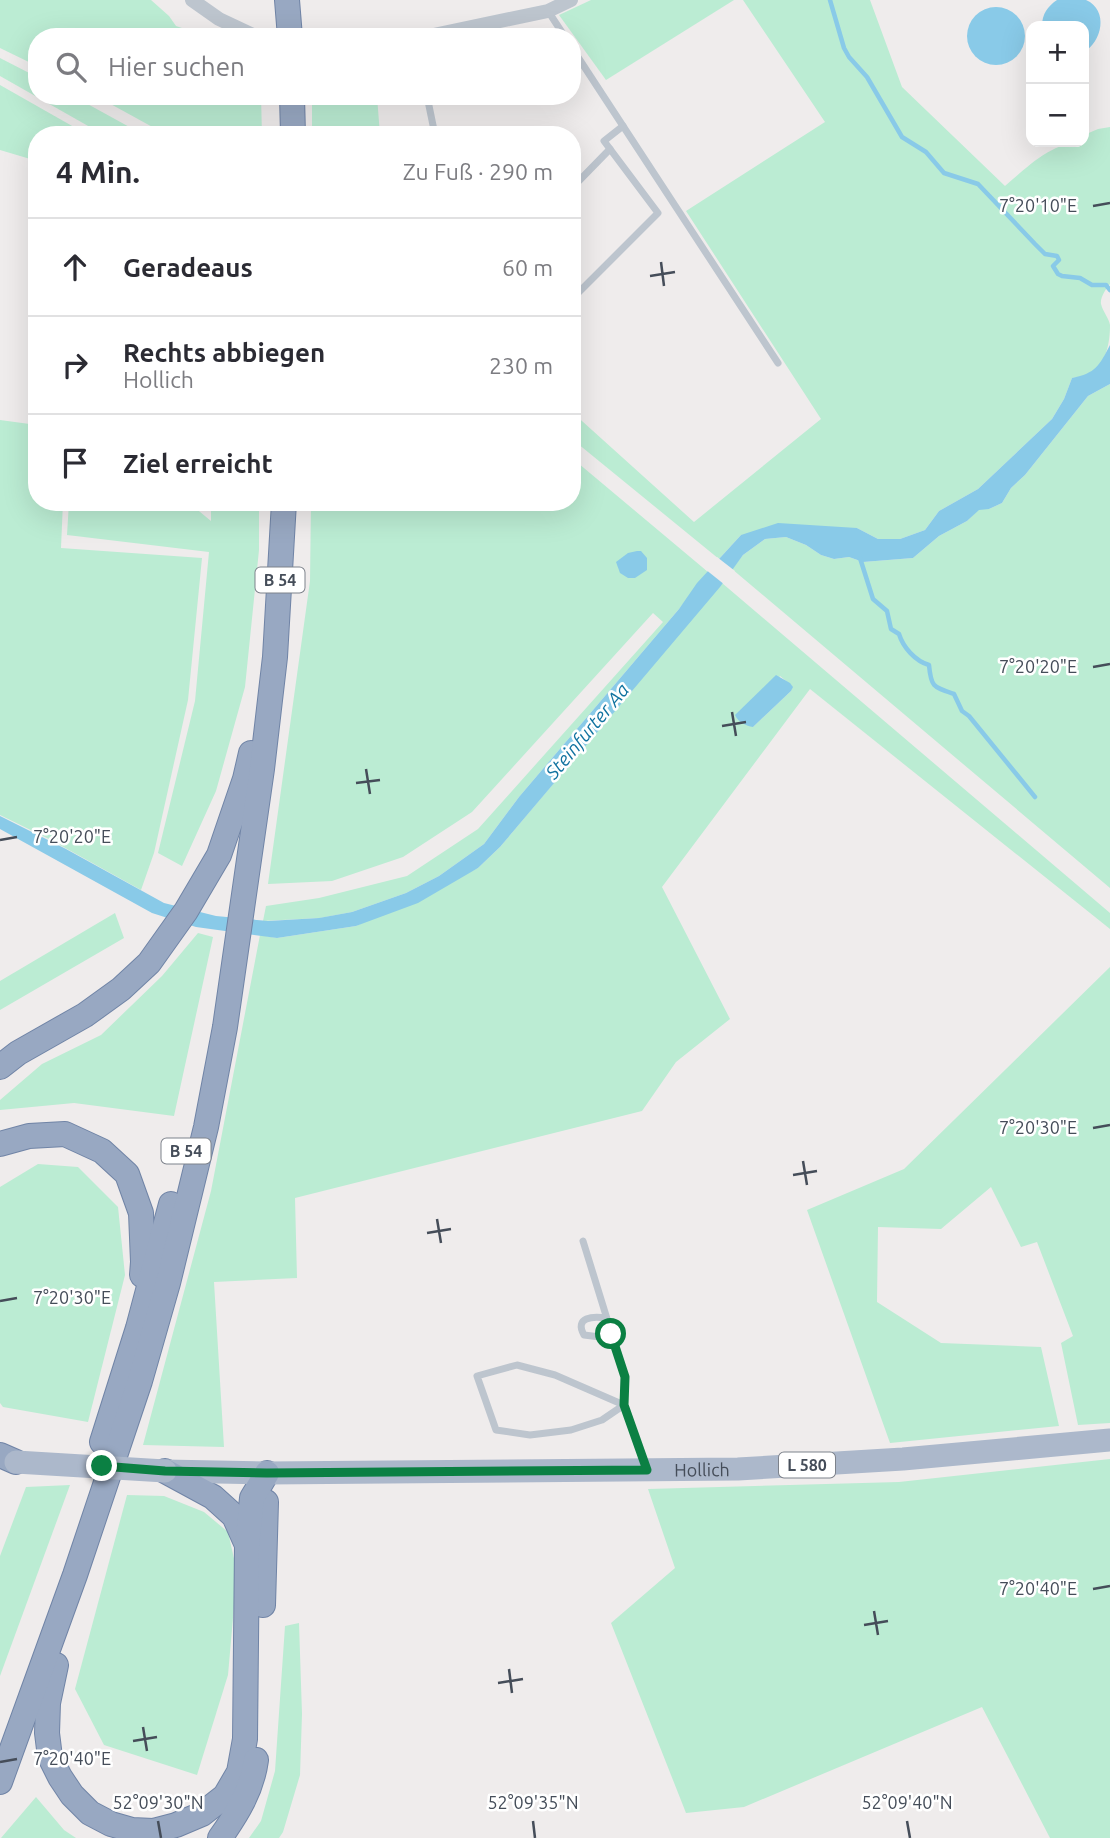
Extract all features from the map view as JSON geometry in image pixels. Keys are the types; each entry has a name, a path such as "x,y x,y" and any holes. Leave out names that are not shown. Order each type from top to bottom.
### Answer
{"highway":[{"path":"288,5 289,28"},
{"path":"292,105 293,126"},
{"name":"B 54","path":"0,1782 75,1575 140,1381 168,1283 206,1127 225,1027 249,870 275,657 283,511"},
{"path":"0,1067 18,1053 85,1015 121,989 149,963 186,911 219,855 244,779 275,657"},
{"name":"B 54","path":"0,1739 60,1576 138,1328 185,1154 211,1038 232,974"},
{"path":"0,1144 29,1136 65,1134 102,1151 127,1174 141,1213 144,1262 138,1328"},
{"path":"165,1471 213,1497 234,1516 247,1546"},
{"path":"75,1575 48,1703 47,1733 50,1757 60,1777 72,1796 90,1813 111,1824 132,1830 153,1831 202,1814 225,1796 239,1772 245,1740 247,1546 252,1498 267,1473"},
{"path":"220,1838 237,1814 254,1777 258,1744 267,1473"}],"main road":[{"name":"Hollich","path":"5,1459 165,1471 267,1473 738,1469 903,1459 1110,1440"}],"street":[{"path":"192,0 219,19 238,28"},
{"path":"467,28 548,11 571,0"}],"lane":[{"path":"548,11 559,28"},
{"path":"581,62 778,363"},
{"path":"429,105 433,126"},
{"path":"581,290 658,213 604,142 623,126"},
{"path":"581,179 610,149"},
{"path":"583,1241 625,1377 624,1405 647,1470"},
{"path":"606,1318 589,1318 583,1321 581,1330 584,1335 592,1337 611,1334"},
{"path":"517,1365 555,1375 624,1405 602,1420 572,1430 530,1435 495,1430 477,1376 517,1365"}],"green space":[{"path":"0,0 151,0 176,26 182,28 28,28 28,62 0,48"},
{"path":"591,0 734,0 606,80 581,45 581,28 568,28 559,15"},
{"path":"743,0 870,0 902,87 1005,186 1051,151 1059,147 1089,147 1089,133 1110,127 1110,284 1101,301 1109,322 1108,346 1103,360 1095,370 1072,378 1052,419 978,489 939,511 925,530 900,539 878,539 857,528 741,535 719,559 581,446 581,420 694,522 821,419 686,211 825,122"},
{"path":"0,58 28,72 28,92 0,76"},
{"path":"0,85 28,101 28,105 35,105 72,126 28,126 28,158 0,150"},
{"path":"51,105 89,105 128,126 88,126"},
{"path":"112,105 261,105 262,126 151,126"},
{"path":"312,105 378,105 379,126 312,126"},
{"path":"1110,384 1110,888 732,569 743,555 765,539 786,537 834,559 849,557 863,562 913,558 939,536 967,521 979,509 989,509 1002,503 1011,488 1025,475 1088,396"},
{"path":"0,420 28,424 28,511 63,511 61,548 202,558 188,700 154,853 141,890 0,815"},
{"path":"581,466 708,572 519,797 484,844 439,876 406,893 352,912 320,918 263,921 266,906 319,898 407,876 478,829 663,622 653,613 472,812 403,857 332,881 268,884 310,581 311,511 581,511"},
{"path":"68,511 199,511 211,521 211,511 259,511 259,550 245,687 216,791 182,866 158,853 195,701 209,552 67,535"},
{"path":"722,583 1110,913 1110,929 810,689 662,887 730,1019 676,1062 642,1111 295,1198 297,1278 214,1282 224,1447 143,1445 211,1191 260,935 277,938 356,926 478,868 500,847","holes":["780,676 792,686 791,691 753,727"]},
{"path":"115,913 124,938 0,1010 0,981"},
{"path":"198,933 213,937 174,1116 74,1103 0,1110 0,1100 42,1064 101,1035 162,976"},
{"path":"1110,967 1110,1423 1078,1425 1061,1343 1073,1336 1037,1242 1021,1247 991,1187 941,1229 878,1227 877,1302 941,1343 1041,1347 1059,1426 890,1443 807,1210 904,1169"},
{"path":"38,1164 78,1167 118,1207 125,1275 88,1422 3,1407 0,1403 0,1187"},
{"path":"1110,1459 1110,1838 1050,1838 982,1707 744,1807 686,1813 611,1623 675,1568 648,1489 899,1482"},
{"path":"70,1485 0,1676 0,1556 26,1487"},
{"path":"127,1495 164,1496 204,1512 228,1532 237,1572 228,1675 197,1775 104,1745 75,1689"},
{"path":"299,1623 302,1714 300,1775 279,1838 249,1838 261,1821 275,1771 285,1626"},
{"path":"36,1797 64,1830 76,1838 1,1838"}],"water":[{"path":"1057,0 1086,0 1093,5 1098,11 1100,26 1099,34 1090,47 1089,21 1043,21 1051,5"},
{"path":"990,7 1002,7 1017,15 1025,30 1025,42 1017,57 1002,65 990,65 975,57 967,42 967,30 975,15"},
{"name":"Steinfurter Aa","path":"1110,345 1110,384 1088,396 1025,475 1011,488 1002,503 979,510 967,521 939,536 913,558 863,562 849,557 834,559 786,537 765,539 743,555 720,587 500,847 478,868 418,903 356,926 277,938 196,927 152,913 0,829 0,816 164,903 216,916 268,921 319,918 352,912 406,893 439,876 484,844 519,797 679,609 697,583 741,535 778,523 857,528 878,539 900,539 925,530 939,511 978,489 1052,419 1072,378 1096,368"},
{"path":"641,551 647,558 647,570 635,578 628,578 620,573 616,562 628,553"},
{"path":"776,675 790,683 793,687 791,691 753,727 740,722 735,715"}],"pier":[{"path":"717,557 735,571 725,585 705,569"}],"waterway":[{"path":"830,0 844,48 867,77 902,137 926,152 944,173 978,184 1045,254 1057,256 1059,260 1053,266 1058,274 1080,278 1092,285 1106,285 1110,290"},
{"path":"860,558 873,599 887,611 891,629 899,634 914,657 929,665 934,685 954,694 962,711 969,716 1035,797"}],"route":[{"path":"102,1466 165,1471 267,1473 647,1470 624,1405 625,1377 611,1334"}]}
